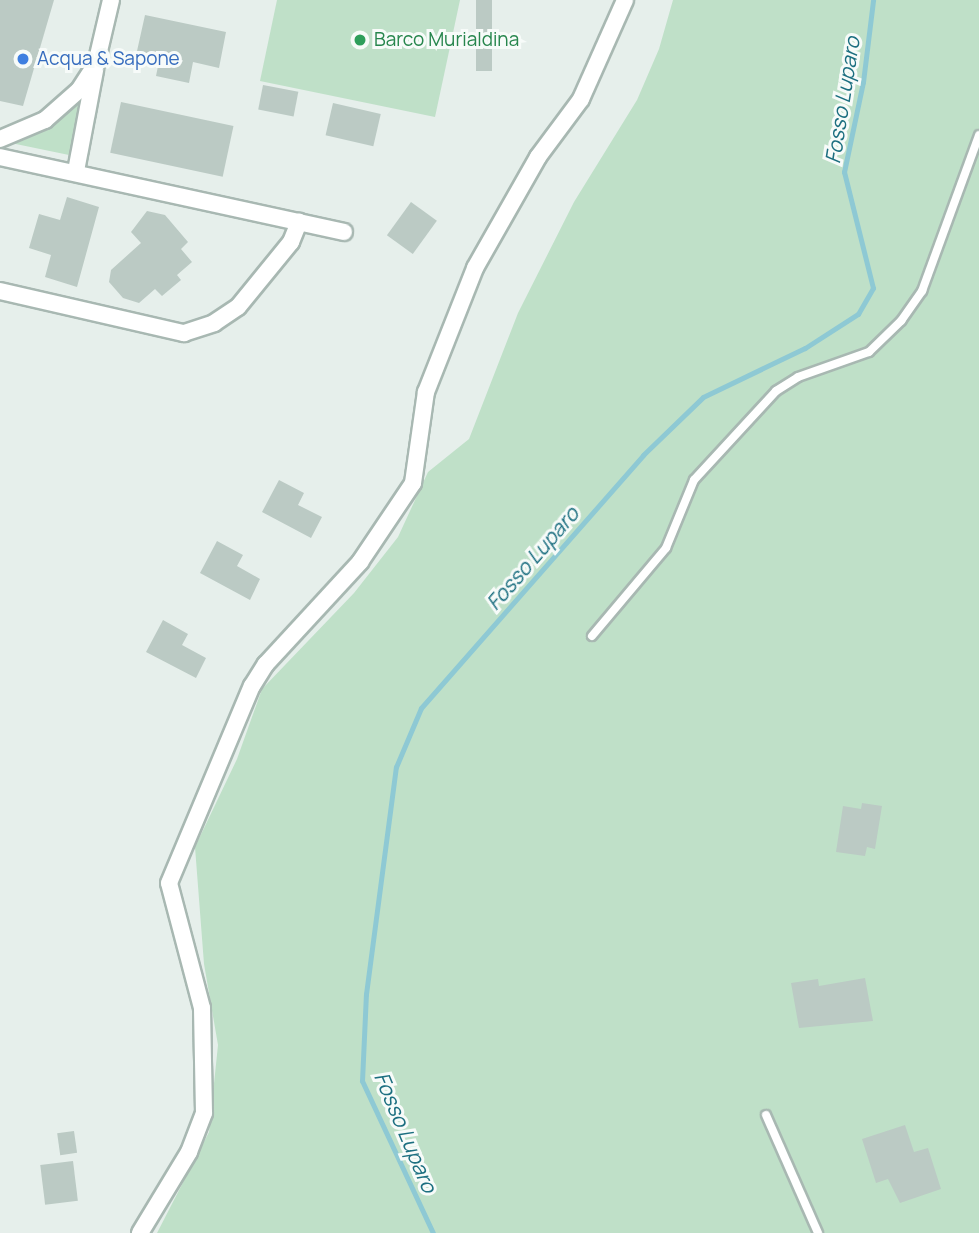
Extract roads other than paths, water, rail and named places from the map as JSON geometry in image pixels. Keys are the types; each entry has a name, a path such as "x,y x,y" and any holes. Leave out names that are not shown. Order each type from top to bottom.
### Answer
{"street":[{"path":"76,171 111,0"},
{"path":"140,1233 188,1152 204,1113 202,1008 169,883 252,686 266,664 360,562 413,483 426,392 475,268 538,157 580,99 625,0"},
{"path":"0,139 20,133 63,106 96,64"},
{"path":"0,157 76,171 344,232"},
{"path":"0,291 184,333 214,323 238,307 291,242 299,222"}],"lane":[{"path":"592,636 666,548 694,480 776,391 798,377 869,352 901,321 922,291 979,135"},
{"path":"766,1115 818,1233"}],"waterway":[{"name":"Fosso Luparo","path":"433,1233 362,1081 366,994 396,767 421,708 643,455 703,397 805,348 858,314 873,288 844,172 863,82 873,0"}],"place":[{"name":"Barco Murialdina","path":"360,40"},
{"name":"Acqua & Sapone","path":"23,59"}]}
